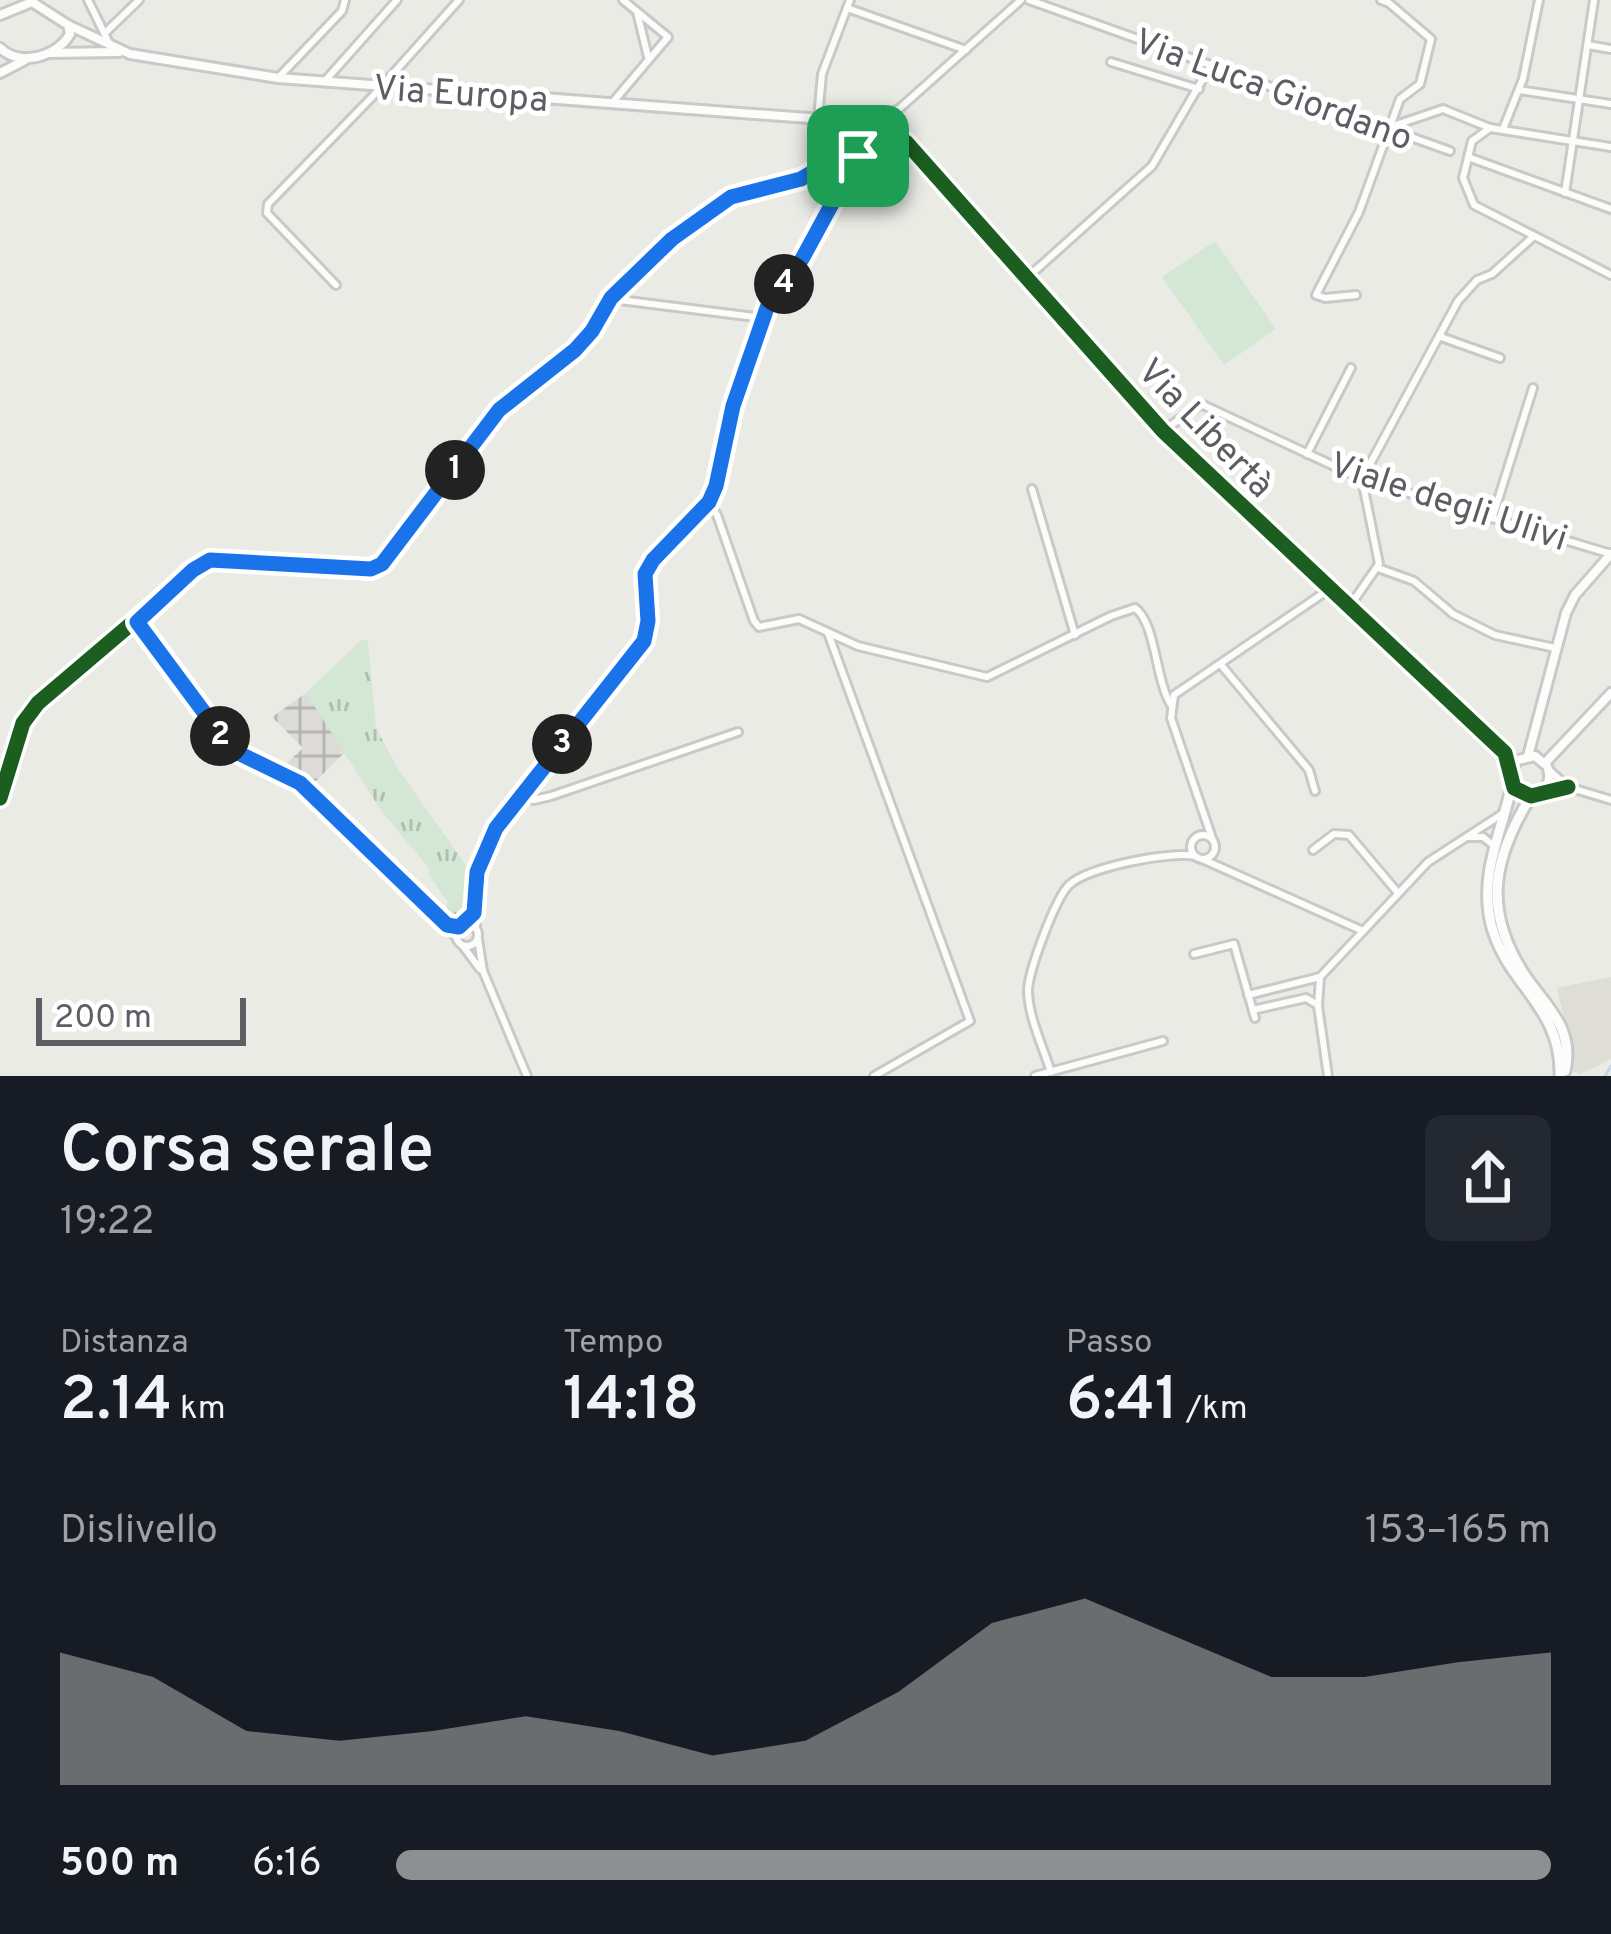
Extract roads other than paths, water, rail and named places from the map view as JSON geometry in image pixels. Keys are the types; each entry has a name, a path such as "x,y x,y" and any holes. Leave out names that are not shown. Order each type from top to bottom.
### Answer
{"main road":[{"path":"1512,784 1493,845 1488,884 1491,924 1507,962 1553,1027 1562,1076"},
{"path":"1531,796 1501,854 1498,901 1517,963 1562,1024 1568,1053 1562,1076"}],"street":[{"path":"88,0 111,46"},
{"path":"106,32 139,0"},
{"path":"278,78 342,11 345,0"},
{"path":"324,82 398,0"},
{"path":"336,285 266,209 459,0"},
{"path":"866,140 859,132 861,122 899,109 1025,0"},
{"name":"Via Luca Giordano","path":"1025,0 1450,152"},
{"path":"1356,295 1316,295 1359,212 1400,99 1420,84 1431,39 1381,0"},
{"path":"1502,129 1519,90 1539,0"},
{"path":"1565,193 1594,0"},
{"path":"0,15 31,1"},
{"name":"Via Europa","path":"31,1 127,53 278,78 861,122"},
{"path":"612,103 668,37 627,1"},
{"path":"818,118 822,74 848,4 965,50"},
{"path":"636,9 649,60"},
{"path":"47,53 69,38 68,25"},
{"path":"1588,45 1611,49"},
{"path":"0,48 17,59 47,53 127,53"},
{"path":"0,73 28,58"},
{"path":"1111,62 1199,89"},
{"path":"1028,277 1152,166 1211,65"},
{"path":"1519,90 1611,104"},
{"path":"1387,128 1436,110 1450,110 1490,128 1611,147"},
{"path":"1466,117 1472,141 1463,186 1474,205 1611,274"},
{"path":"866,140 877,139 881,129 874,119"},
{"path":"1472,141 1490,128"},
{"name":"Via Libertà","path":"881,129 906,142 1162,431 1504,753 1510,770"},
{"path":"527,1076 483,971 474,913 477,872 485,848 644,641 648,566 709,502 733,406 768,305 802,259 866,140"},
{"path":"0,798 23,723 38,704 198,567 210,560 371,569 382,564 499,410 575,350 611,298 672,239 731,197 801,179 841,155 858,156"},
{"path":"1468,158 1611,209"},
{"path":"1350,607 1378,568 1362,479 1458,301 1477,280 1492,274 1534,236"},
{"path":"611,298 763,318"},
{"path":"1440,336 1500,358"},
{"path":"1307,454 1351,368"},
{"path":"1493,516 1533,388"},
{"name":"Viale degli Ulivi","path":"1162,431 1201,404 1362,479 1611,554"},
{"path":"1032,489 1075,635"},
{"path":"709,502 757,626 795,618 881,653 981,676 1005,670 1126,608 1142,611 1158,679 1171,705"},
{"path":"1611,554 1575,595 1555,648 1526,757 1510,770 1519,793 1531,796 1568,787 1611,800"},
{"path":"1378,568 1414,581 1453,614 1495,635 1555,648"},
{"path":"1226,870 1171,718 1171,705 1179,688 1222,666 1331,588"},
{"path":"137,622 232,750 300,783 447,925 483,971"},
{"path":"828,633 970,1021 874,1076"},
{"path":"1222,666 1309,770 1315,791"},
{"path":"1543,791 1549,781 1547,767 1611,692"},
{"path":"520,797 551,796 738,732"},
{"path":"1504,753 1547,767 1568,787"},
{"path":"1249,995 1320,977 1428,862 1505,812"},
{"path":"1198,857 1194,840 1204,813"},
{"path":"1313,850 1334,834 1349,835 1398,893"},
{"path":"1466,838 1483,837 1493,845"},
{"path":"1051,1072 1028,987 1061,897 1080,878 1212,838"},
{"path":"1170,853 1212,856 1215,849"},
{"path":"1198,857 1363,931"},
{"path":"456,937 474,913"},
{"path":"447,925 476,928"},
{"path":"462,945 478,939"},
{"path":"1194,954 1234,944 1254,1014 1306,998 1318,1006"},
{"path":"1320,977 1318,1006 1328,1076"},
{"path":"1292,986 1286,992 1292,1001"},
{"path":"1035,1076 1162,1041"}],"waterway":[{"path":"1605,1076 1611,1066"}]}
